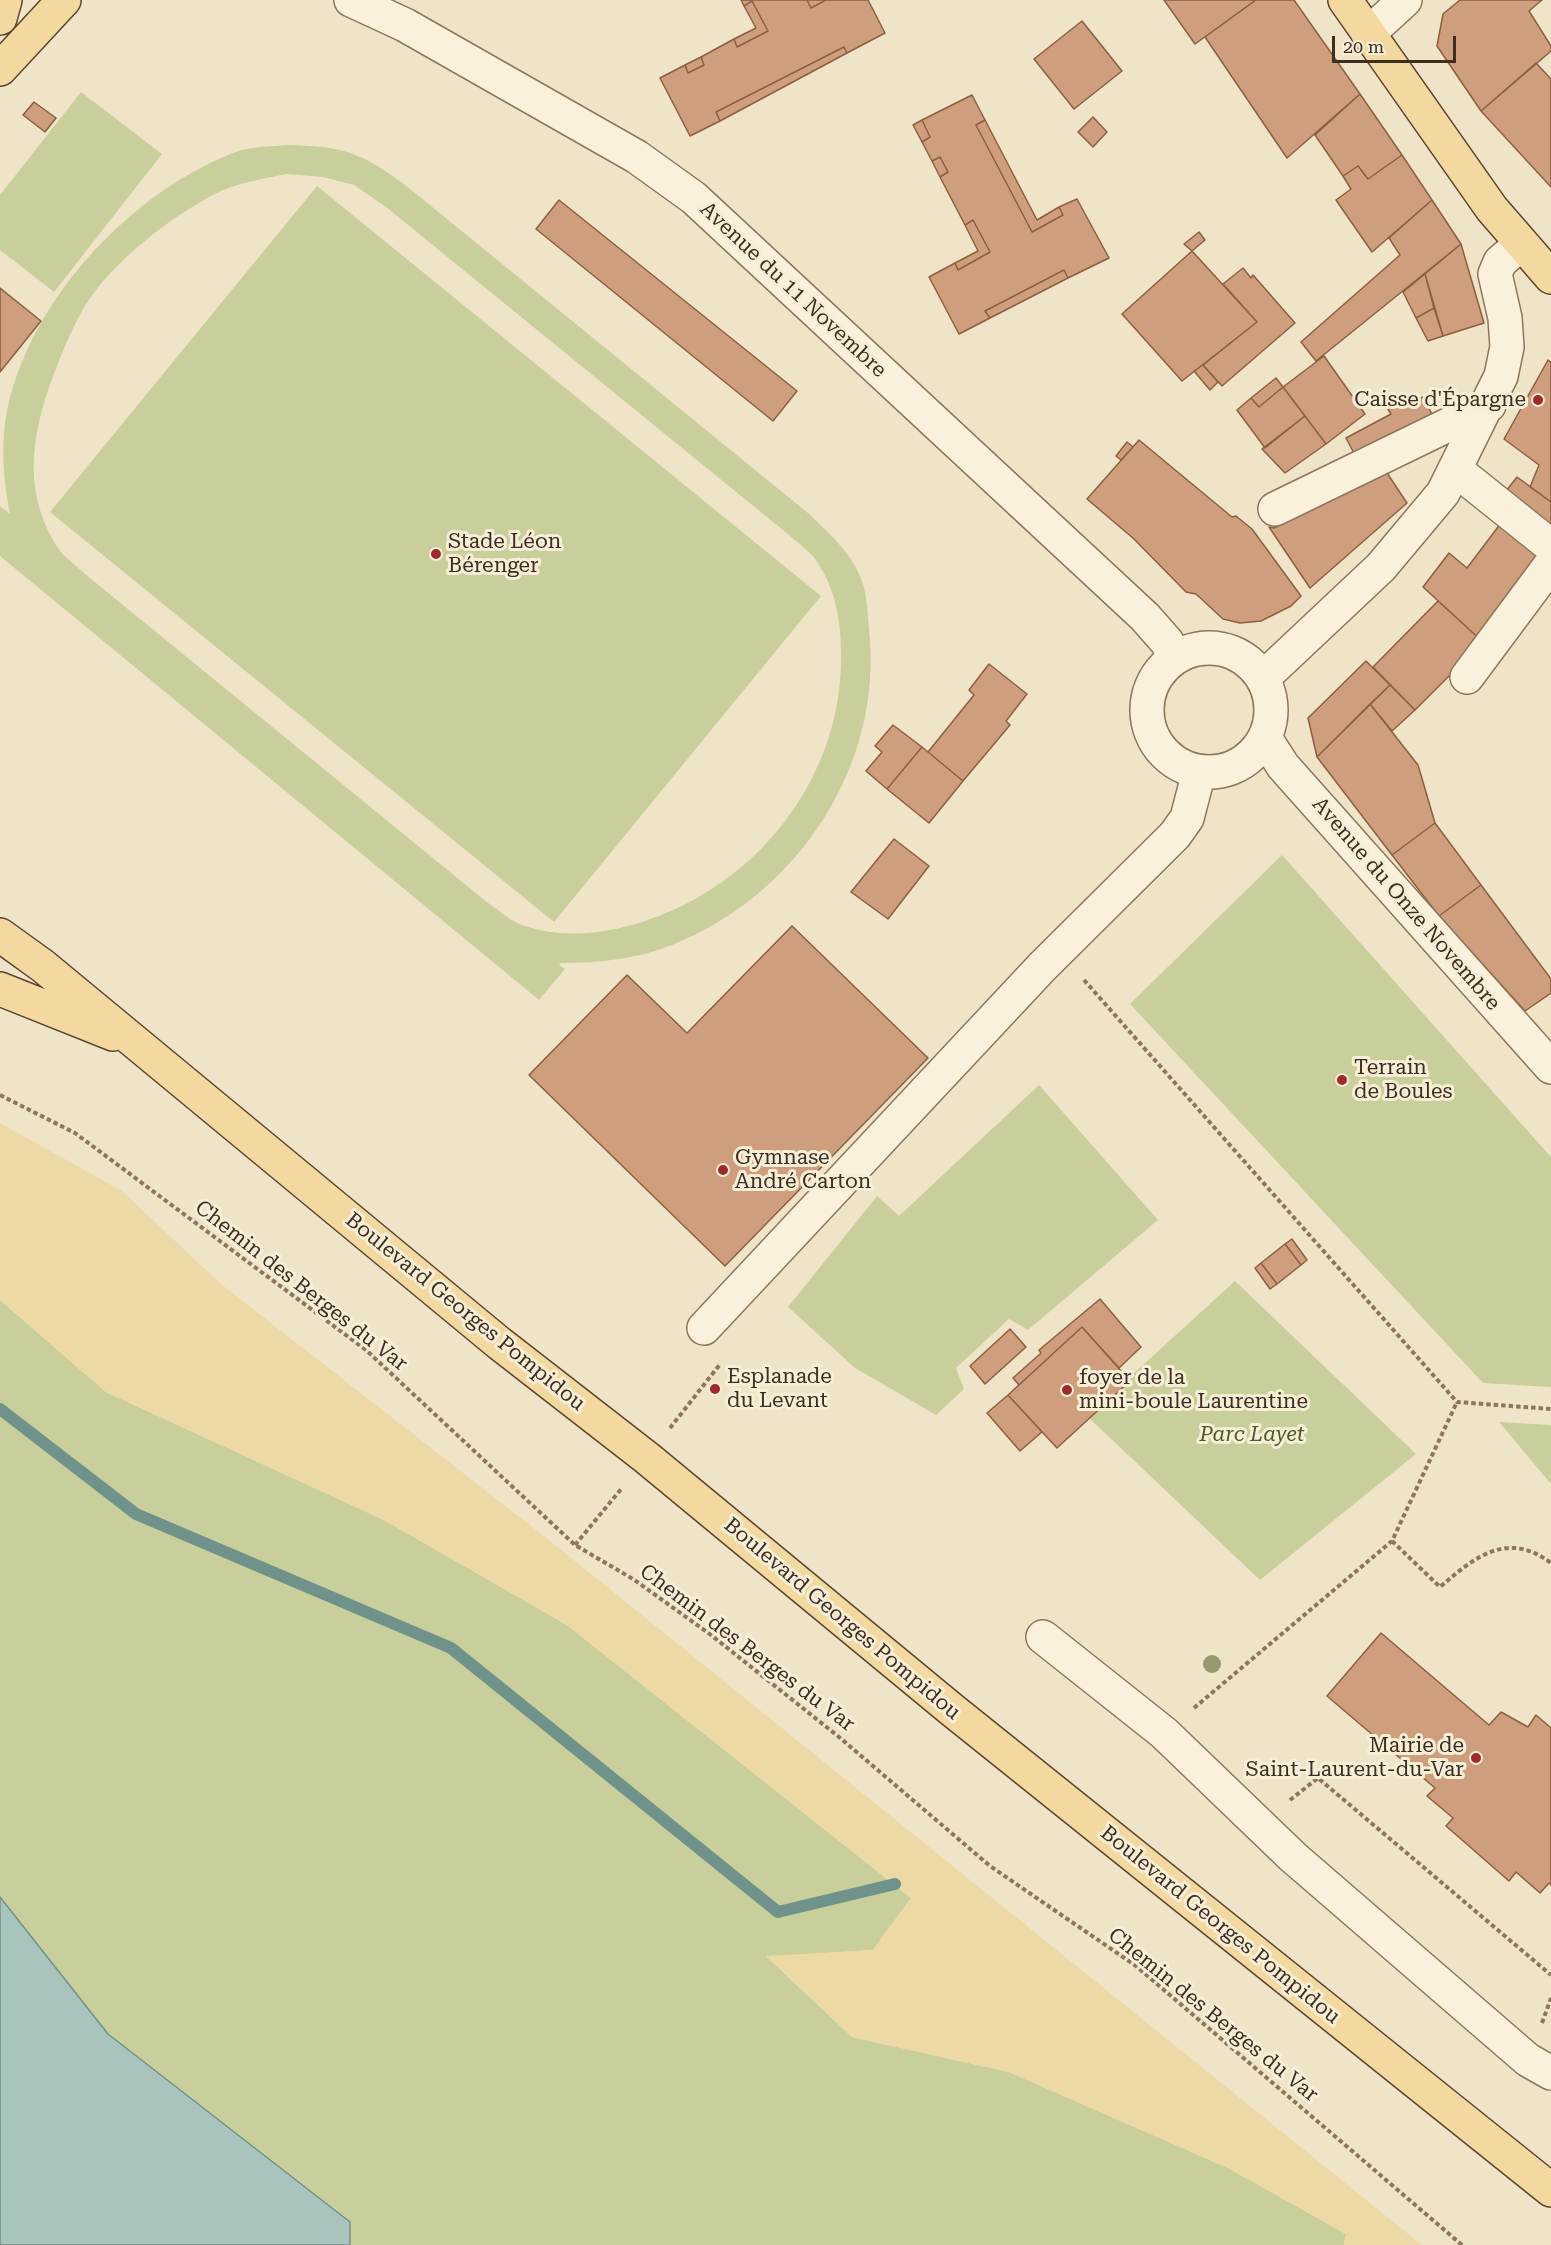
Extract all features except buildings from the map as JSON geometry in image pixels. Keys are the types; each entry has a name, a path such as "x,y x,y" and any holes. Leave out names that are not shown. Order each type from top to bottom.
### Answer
{"main road":[{"path":"0,18 5,0"},
{"path":"0,69 64,0"},
{"path":"1345,0 1492,209 1551,277"},
{"name":"Boulevard Georges Pompidou","path":"0,934 137,1043 499,1342 647,1458 951,1709 1551,2190"},
{"name":"Boulevard Georges Pompidou","path":"0,989 137,1043"}],"street":[{"name":"Avenue du 11 Novembre","path":"351,0 405,25 637,157 694,198 1145,617 1167,642 1175,658"},
{"path":"1368,34 1405,0"},
{"path":"1263,678 1381,567 1443,493 1489,405 1501,376 1508,347 1496,274 1500,262 1521,244"},
{"path":"1275,509 1489,405"},
{"path":"1456,470 1551,546"},
{"path":"1467,677 1551,564"},
{"path":"1193,650 1223,650 1250,662 1263,678 1272,707 1265,738 1256,752 1243,763 1227,770 1199,772 1181,766 1166,755 1155,740 1148,723 1147,705 1151,686 1161,670 1175,658 1193,650"},
{"name":"Avenue du Onze Novembre","path":"1265,738 1283,765 1551,1066"},
{"path":"704,1328 1068,940 1175,835 1191,810 1199,772"},
{"path":"1043,1637 1164,1733 1260,1826 1528,2060 1551,2073"}],"path":[{"path":"1068,940 1457,1402 1551,1409"},
{"name":"Chemin des Berges du Var","path":"0,1095 75,1133 366,1350 574,1545 633,1579 711,1635 839,1737 990,1866 1136,1966 1462,2245"},
{"path":"574,1545 647,1458 725,1358"},
{"path":"1164,1733 1392,1541 1457,1402"},
{"path":"1392,1541 1440,1587 1474,1558 1509,1546 1540,1555 1551,1563"},
{"path":"1260,1826 1318,1778 1551,1975"}],"green space":[{"path":"81,92 162,154 54,292 0,250 0,195"},
{"path":"292,145 340,150 352,154 376,165 404,184 808,513 854,563 863,584 869,624 870,680 862,729 846,776 823,819 794,859 758,894 717,923 672,945 645,954 618,959 561,963 559,965 565,969 539,1000 0,556 0,506 10,514 3,460 8,406 21,365 39,326 63,289 92,254 124,222 158,194 195,171 233,153 254,148","holes":["287,174 323,177 354,185 386,207 789,535 812,555 824,574 836,607 841,654 838,699 827,743 810,783 786,820 756,853 722,882 684,905 642,922 598,932 552,932 513,921 65,557 45,523 34,479 34,456 42,411 70,334 86,304 99,286 152,235 182,213 221,191"]},
{"name":"Stade Léon Bérenger","path":"317,186 821,596 554,922 50,512"},
{"name":"Terrain de Boules","path":"1282,855 1551,1157 1551,1387 1483,1383 1130,1004"},
{"path":"1039,1085 1158,1220 1028,1330 1009,1319 956,1368 964,1389 936,1415 855,1368 788,1307 877,1196 899,1216"},
{"name":"Parc Layet","path":"1235,1281 1416,1454 1260,1580 1087,1416"},
{"path":"0,1300 106,1392 384,1520 567,1625 911,1898 873,1950 767,1957 852,2037 1009,2072 1228,2168 1346,2234 1344,2245 350,2245 350,2222 108,2034 0,1897"},
{"path":"1499,1422 1551,1425 1551,1484"}],"sand":[{"path":"0,1123 122,1191 221,1284 554,1544 1422,2245 1344,2245 1346,2234 1228,2168 1009,2072 852,2037 766,1956 873,1950 911,1898 567,1625 384,1520 106,1392 0,1300"}],"water":[{"path":"0,1897 108,2034 350,2222 350,2245 0,2245"}],"waterway":[{"path":"0,1409 136,1514 451,1648 778,1912 895,1884"}],"place":[{"name":"Caisse d'Épargne","path":"1538,400"},
{"name":"Stade Léon Bérenger","path":"436,554"},
{"name":"Terrain de Boules","path":"1342,1080"},
{"name":"Gymnase André Carton","path":"723,1170"},
{"name":"Esplanade du Levant","path":"715,1389"},
{"name":"foyer de la mini-boule Laurentine","path":"1067,1390"},
{"name":"Mairie de Saint-Laurent-du-Var","path":"1476,1758"}]}
